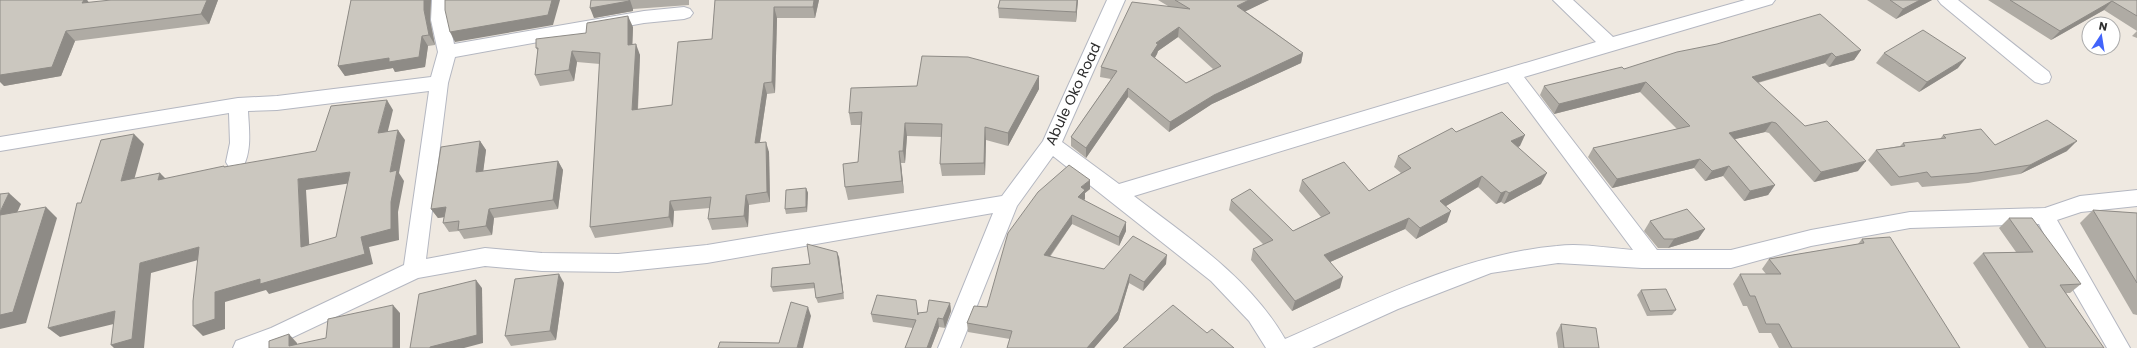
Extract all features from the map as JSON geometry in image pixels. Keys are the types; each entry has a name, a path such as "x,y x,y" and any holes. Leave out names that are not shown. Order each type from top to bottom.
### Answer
{"street":[{"path":"414,270 439,83 447,52 440,20 441,0"},
{"name":"Abule Oko Road","path":"949,348 1008,203 1051,144 1116,0"},
{"path":"1562,0 1610,44"},
{"path":"1117,193 1610,44 1766,0"},
{"path":"1947,0 2042,77"},
{"path":"447,52 644,17 684,13"},
{"path":"1512,74 1651,258"},
{"path":"0,144 238,105 277,103 439,83"},
{"path":"236,162 240,143 238,105"},
{"path":"1051,144 1117,193 1238,291 1267,326 1278,348"},
{"path":"1289,348 1390,303 1489,265 1558,254 1651,258 1731,259 1811,238 1910,220 2045,216 2080,204 2137,198"},
{"path":"244,348 279,335 414,270 484,257 542,262 618,263 706,254 1008,203"},
{"path":"2045,216 2067,259 2119,348"}],"building":[{"path":"0,0 84,0 82,3 111,0 207,0 201,14 66,31 52,67 0,75"},
{"path":"351,0 424,0 424,10 429,35 422,36 419,57 389,62 389,58 338,66"},
{"path":"445,0 552,0 548,15 450,32 445,10"},
{"path":"591,0 629,0 629,1 590,8"},
{"path":"715,0 814,0 813,7 774,7 772,82 764,83 755,143 766,142 767,192 746,195 744,216 708,219 711,197 670,201 669,217 590,227 600,53 572,51 569,70 535,75 538,48 536,48 536,39 586,33 587,23 628,16 628,45 636,44 632,110 672,105 678,42 712,39"},
{"path":"1000,0 1077,0 1076,12 998,8"},
{"path":"1175,0 1249,0 1237,6 1303,53 1214,95 1170,122 1128,88 1086,148 1071,137 1117,71 1101,67 1132,2 1190,9","holes":["1179,27 1221,66 1186,83 1151,55 1158,44 1156,43"]},
{"path":"1890,0 1920,0 1903,9"},
{"path":"2010,0 2137,0 2137,16 2112,1 2086,16 2081,16 2081,19 2060,31"},
{"path":"1820,14 1861,50 1836,57 1832,53 1752,77 1805,126 1827,121 1866,161 1821,172 1776,123 1772,122 1729,133 1775,185 1750,191 1729,166 1712,171 1700,159 1617,179 1593,148 1690,126 1646,82 1559,104 1544,86 1622,67 1624,69 1677,52 1717,44"},
{"path":"1923,30 1966,58 1927,82 1884,53"},
{"path":"922,56 968,57 1039,76 1008,133 985,127 984,163 940,164 942,124 905,123 903,151 899,151 902,181 845,187 843,164 858,162 862,112 849,113 851,88 917,86"},
{"path":"387,100 378,133 398,130 390,172 397,170 391,202 391,229 361,237 365,254 260,284 260,279 215,292 215,319 193,326 193,301 199,247 140,263 132,339 111,345 115,311 48,328 77,203 81,203 101,140 134,134 121,181 160,173 158,180 224,166 316,151 331,106","holes":["350,172 336,237 301,247 298,179"]},
{"path":"1502,112 1525,135 1511,141 1547,173 1509,193 1506,191 1501,193 1482,176 1440,201 1451,211 1420,228 1409,218 1324,255 1343,277 1295,301 1253,249 1273,240 1231,200 1250,189 1293,231 1330,213 1302,180 1344,162 1369,191 1411,168 1398,156 1452,128 1456,132"},
{"path":"2047,120 2077,141 2030,165 1978,173 1931,177 1927,172 1899,177 1876,150 1905,146 1903,143 1946,138 1943,135 1981,129 1995,145"},
{"path":"480,141 476,172 558,161 553,200 489,209 486,226 458,230 459,221 443,223 446,207 431,209 441,147"},
{"path":"1069,165 1090,180 1081,187 1085,190 1078,197 1126,222 1119,237 1072,215 1044,255 1104,269 1133,236 1167,255 1144,282 1130,274 1118,312 1087,348 1007,348 1012,331 967,323 974,306 987,307 1008,233 1038,192"},
{"path":"806,188 806,207 785,209 786,190"},
{"path":"9,193 0,212 0,194"},
{"path":"46,207 13,312 0,315 0,215"},
{"path":"1687,209 1705,229 1674,239 1664,239 1650,221"},
{"path":"2093,210 2137,213 2137,283"},
{"path":"2009,218 2032,218 2081,284 2060,285 2104,348 2046,348 1983,253 2033,252"},
{"path":"1890,237 1960,348 1792,348 1779,324 1766,324 1755,296 1750,296 1740,274 1781,274 1769,259 1864,243 1862,239"},
{"path":"807,244 837,252 843,293 816,298 814,283 771,287 772,268 810,264"},
{"path":"559,274 550,331 505,336 515,279"},
{"path":"476,280 477,335 430,348 410,348 419,294"},
{"path":"1666,289 1676,310 1650,311 1641,290"},
{"path":"877,295 916,300 918,315 918,313 927,312 929,300 950,303 943,319 938,318 927,348 905,348 916,320 871,314"},
{"path":"791,302 808,307 797,348 718,348 720,342 779,343"},
{"path":"393,305 393,348 269,348 269,341 289,334 289,346 326,338 328,319"},
{"path":"1173,305 1207,333 1212,329 1234,348 1123,348"},
{"path":"1561,324 1596,328 1599,348 1564,348"}]}
